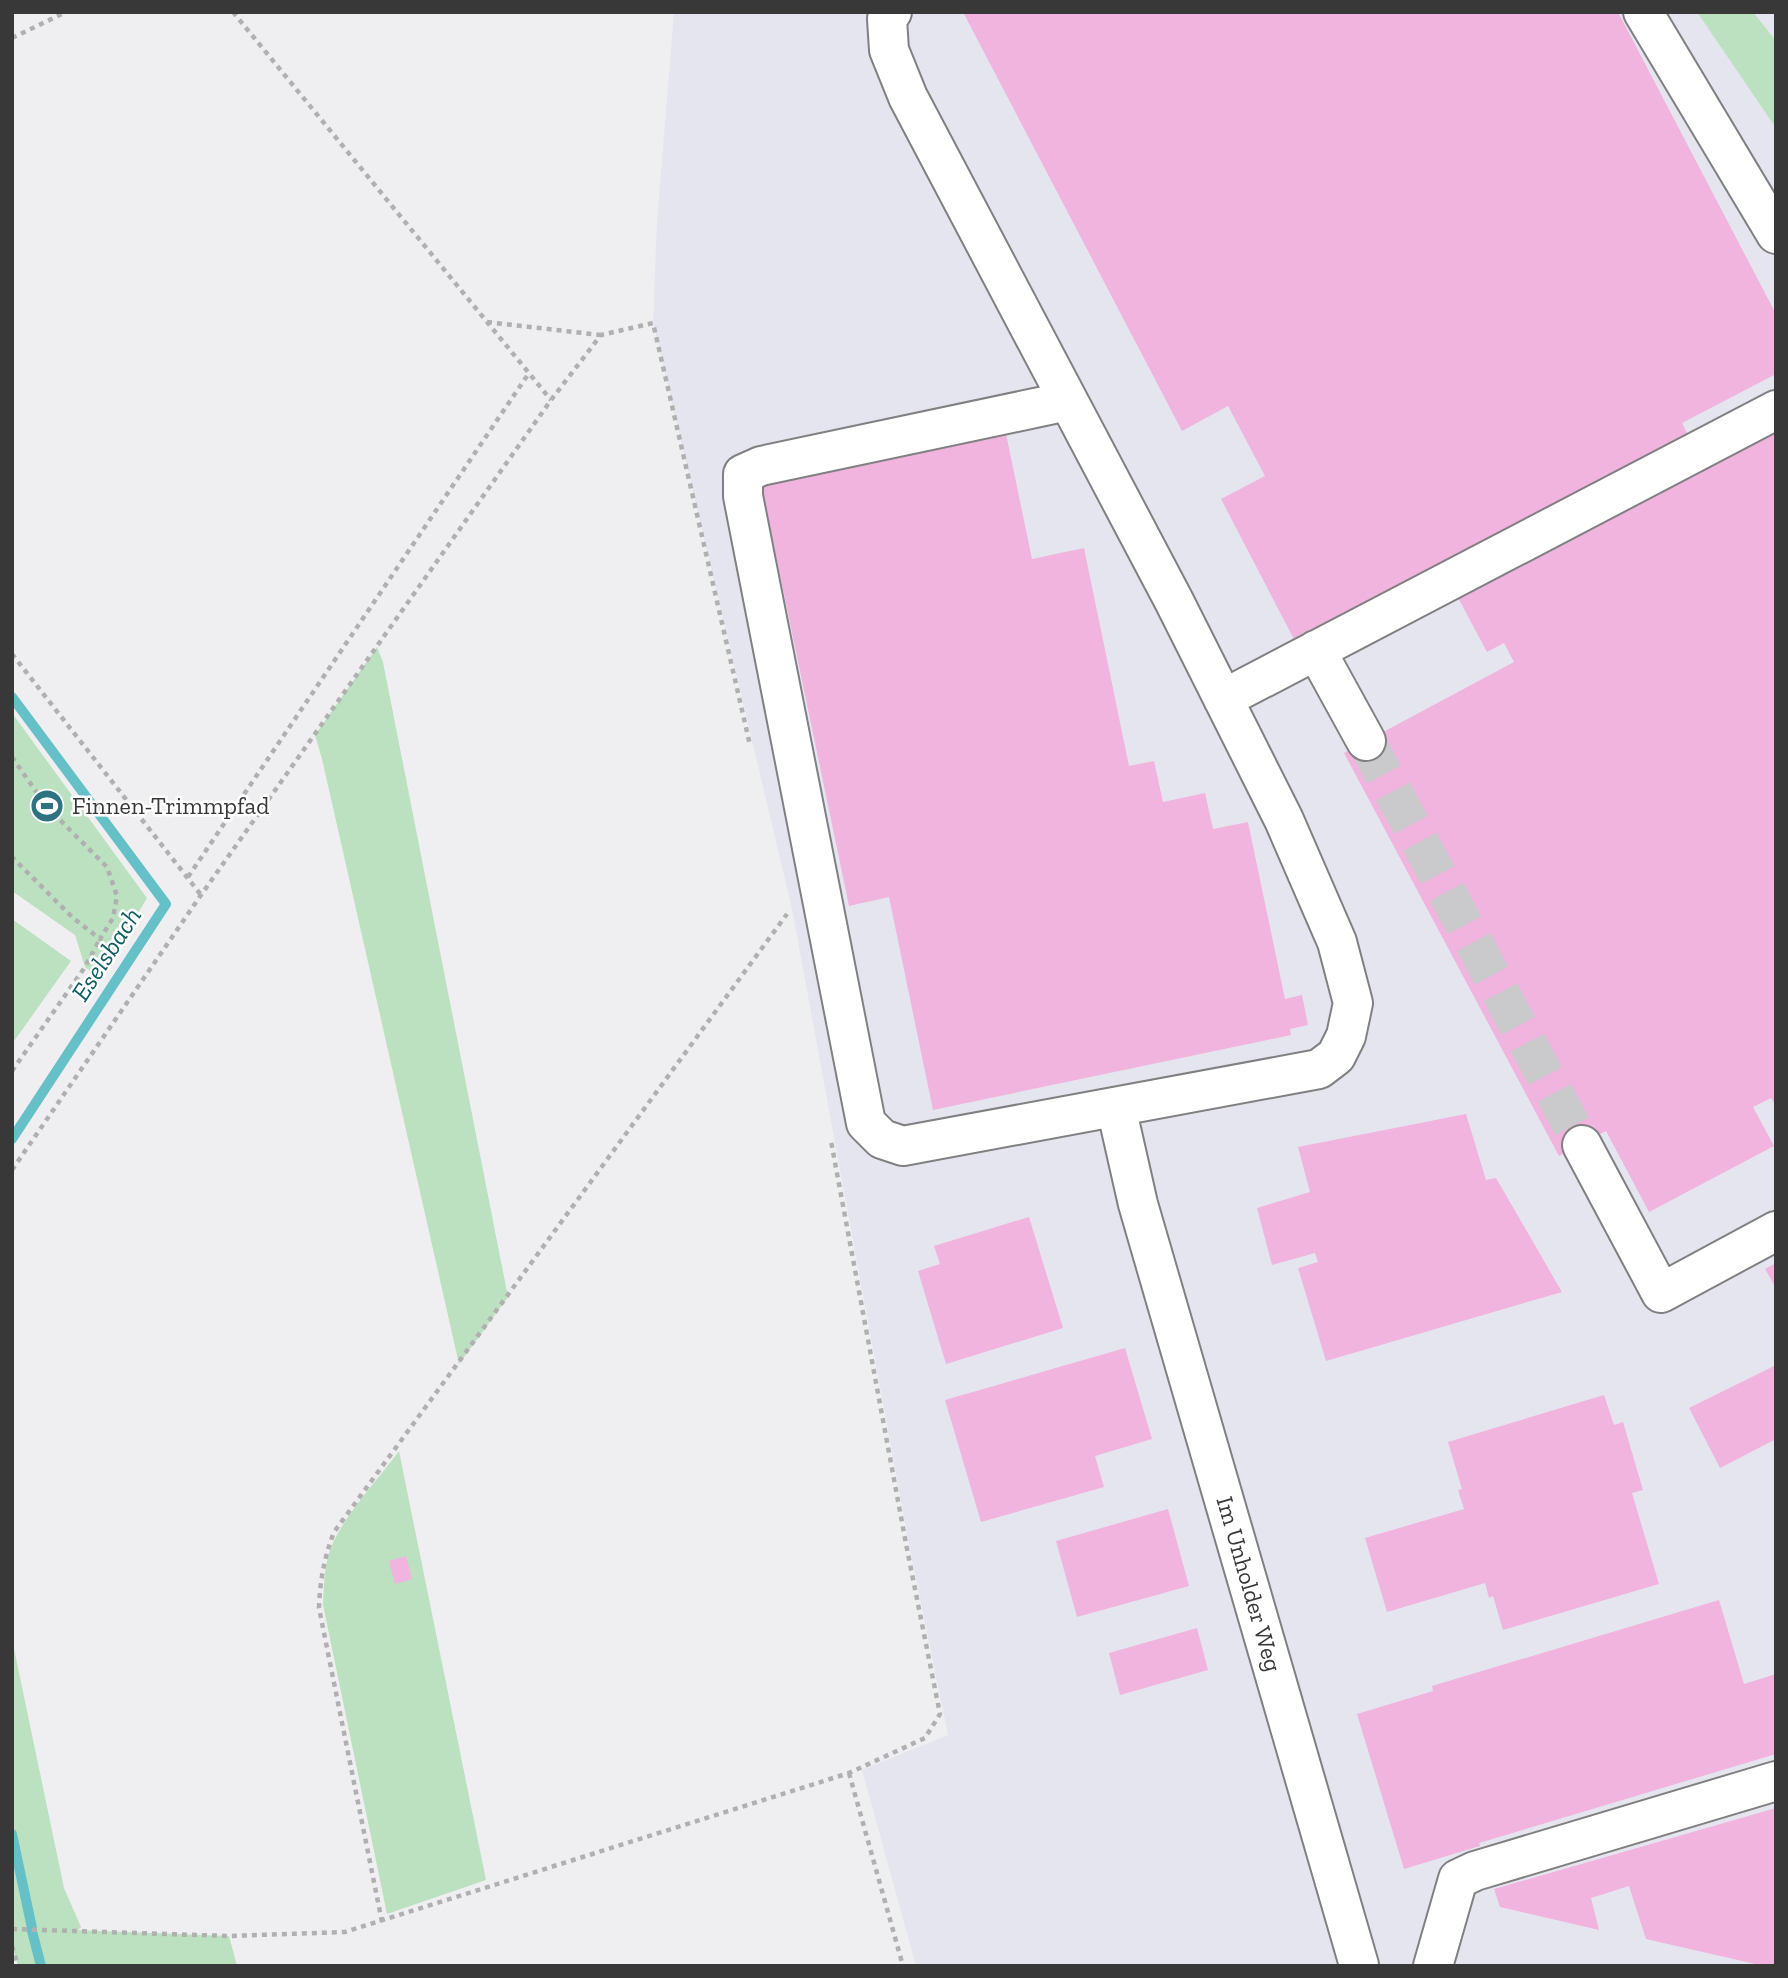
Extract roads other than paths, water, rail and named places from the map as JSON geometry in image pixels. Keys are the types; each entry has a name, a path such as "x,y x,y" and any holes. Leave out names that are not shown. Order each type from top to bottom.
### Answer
{"street":[{"path":"892,12 887,19 889,50 908,97 1068,401 1223,699 1284,820 1338,942 1353,1003 1346,1036 1336,1056 1319,1069 903,1146 882,1139 866,1123 743,496 743,474 761,466 1068,401"},
{"path":"1643,12 1776,234"},
{"path":"1223,699 1776,410"},
{"path":"1317,650 1366,741"},
{"name":"Im Unholder Weg","path":"1116,1107 1138,1204 1360,1966"},
{"path":"1582,1144 1661,1293 1776,1231"},
{"path":"1433,1966 1458,1879 1475,1871 1776,1781"}],"waterway":[{"name":"Eselsbach","path":"12,697 166,904 12,1139"},
{"name":"Eselsbach","path":"12,1834 32,1928"},
{"name":"Eselsbach","path":"32,1931 41,1966"}],"tunnel":[{"path":"1366,741 1582,1145"}],"place":[{"name":"Finnen-Trimmpfad","path":"47,806"}]}
